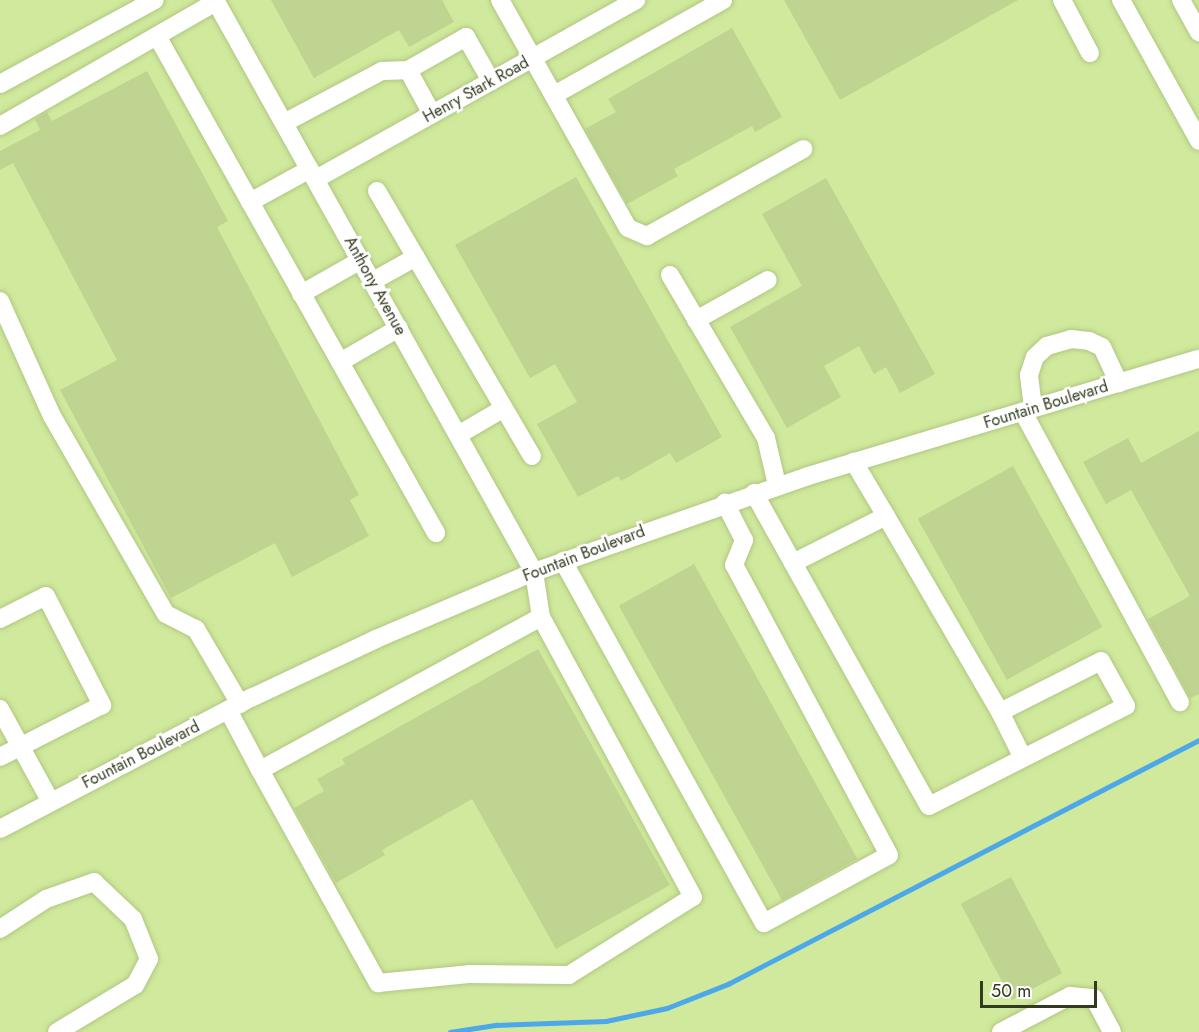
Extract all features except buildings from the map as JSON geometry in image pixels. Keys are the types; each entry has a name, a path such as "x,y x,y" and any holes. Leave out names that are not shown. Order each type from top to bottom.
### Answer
{"street":[{"path":"0,84 155,0"},
{"path":"500,0 628,228 647,236 803,149"},
{"name":"Henry Stark Road","path":"250,202 313,174 432,114 636,0"},
{"path":"554,95 723,0"},
{"path":"1062,0 1090,53"},
{"path":"1121,0 1199,141"},
{"path":"1181,0 1199,32"},
{"path":"0,126 216,1"},
{"name":"Anthony Avenue","path":"216,1 534,572"},
{"path":"156,36 436,533"},
{"path":"284,123 382,71 408,70 466,37 491,81"},
{"path":"408,70 432,114"},
{"path":"377,191 532,456"},
{"path":"373,281 416,257"},
{"path":"302,294 361,260"},
{"path":"670,275 766,438 777,485"},
{"path":"696,320 768,280"},
{"path":"0,301 52,416 166,614 196,629 234,707 260,770 378,983 469,974 569,975 693,897 541,617 534,572"},
{"path":"340,362 399,328"},
{"path":"1119,383 1102,347 1089,341 1071,339 1047,346 1035,357 1029,375 1028,410 1180,702"},
{"name":"Fountain Boulevard","path":"0,829 234,707 376,639 534,572 777,485 1119,383 1197,363"},
{"path":"458,435 504,408"},
{"path":"854,462 1000,712 1023,758"},
{"path":"754,493 929,807 1126,706 1101,661 1000,712"},
{"path":"563,561 764,923 889,855 734,565 744,540 725,503"},
{"path":"793,563 886,516"},
{"path":"0,619 46,596 102,705 0,757"},
{"path":"260,770 541,617"},
{"path":"1,707 51,802"},
{"path":"0,929 46,899 94,882 133,919 149,959 135,985 57,1032"},
{"path":"1001,1032 1071,996 1094,998 1112,1032"}],"shaded area":[{"path":"0,0 1199,0 1199,1032 0,1032"}],"waterway":[{"path":"450,1032 496,1025 606,1021 667,1008 728,984 1199,740"}]}
